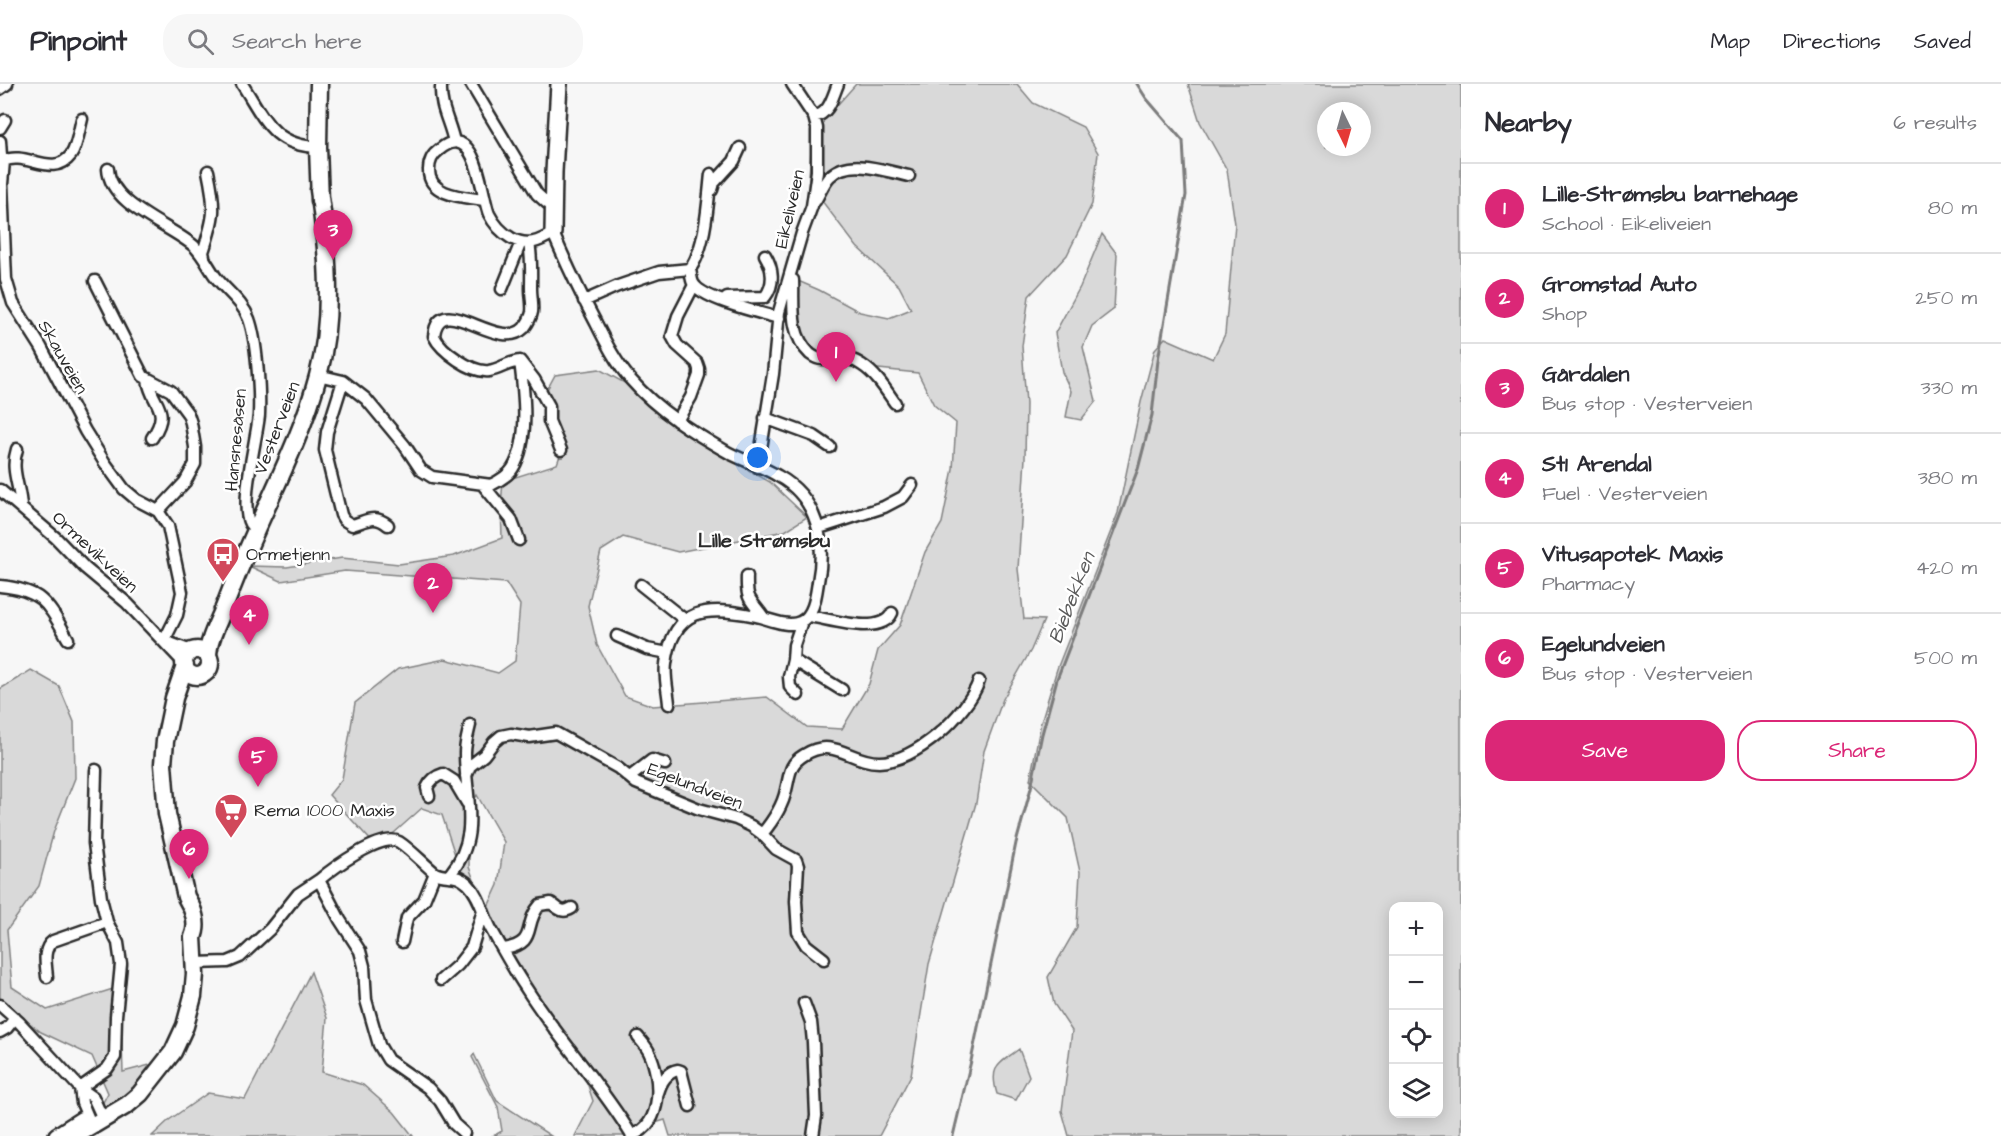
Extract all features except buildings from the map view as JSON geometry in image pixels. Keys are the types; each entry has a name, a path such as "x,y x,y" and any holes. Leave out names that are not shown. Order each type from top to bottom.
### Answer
{"main road":[{"name":"Vesterveien","path":"75,1136 95,1118 152,1078 173,1052 185,1026 193,996 195,963 193,937 189,931 186,897 167,814 163,779 165,741 174,698 193,657 212,638 232,583 299,430 318,375 326,324 327,280 326,236 319,190 319,84"},
{"path":"553,232 552,204 558,85"},
{"name":"Vesterveien","path":"170,717 188,687 200,675 189,673 193,657"},
{"name":"Vesterveien","path":"57,1136 95,1118"}],"street":[{"path":"0,89 7,84"},
{"path":"242,84 261,114 282,139 296,146 318,147"},
{"path":"471,84 537,194 547,203 552,204"},
{"name":"Eikeliveien","path":"758,467 779,318 802,233 812,206 818,162 817,128 814,117 792,84"},
{"path":"814,117 828,109 838,84"},
{"path":"441,87 442,107 454,142"},
{"path":"4,161 19,158 50,166 64,161 71,155 82,119"},
{"name":"Skauveien","path":"0,141 1,156 4,161 2,184 6,279 13,303 41,347 85,431 105,463 124,489 137,500 158,511"},
{"path":"484,200 452,195 433,183 429,177 430,159 439,149 454,142 465,146 473,156 480,176 484,200 497,227 505,234 525,243 543,240 553,232 584,301 614,358 631,381 652,402 699,436 785,480 802,496 819,528 822,561 815,598 794,645 789,677 790,687 798,695"},
{"path":"708,199 714,183 734,161 740,148"},
{"path":"812,206 825,182 841,169 865,167 909,176"},
{"name":"Hansnesåsen","path":"108,169 110,182 124,199 195,247 216,278 245,310 253,333 259,393 259,415 248,489 247,516 250,524 256,530"},
{"path":"204,258 203,252 214,216 215,200 208,171"},
{"path":"678,421 691,397 699,375 697,363 677,345 672,336 678,316 694,285 690,269 698,252 711,174"},
{"path":"502,289 525,243"},
{"path":"520,361 509,362 488,371 477,371 441,346 434,336 439,323 446,318 456,318 506,336 518,334 526,326 532,313 525,243"},
{"path":"712,296 736,299 765,297 771,288 772,280 771,269 765,255"},
{"path":"584,301 659,272 690,269"},
{"name":"Eikeliveien","path":"791,277 793,280 794,325 798,339 806,349 820,360 843,358 862,364 875,376 896,403"},
{"path":"95,281 139,371 148,380 161,413 159,427 152,438"},
{"path":"694,285 712,296 779,318"},
{"path":"520,361 534,379 549,406 549,421 561,450"},
{"path":"318,375 343,381 366,399 405,446 415,464 432,477 491,485 510,471 520,451 524,421 520,361"},
{"path":"148,380 166,387 177,397 191,423 196,455 195,464 185,482 158,511 168,526 182,592 177,615 164,641"},
{"path":"343,381 327,432 325,450 342,515 344,520 352,525 371,518 381,520 388,525"},
{"path":"765,418 814,436 830,447"},
{"path":"17,448 13,467 20,490 21,507"},
{"path":"483,485 507,513 519,540"},
{"path":"819,528 884,507 903,497 912,485"},
{"name":"Ormevikveien","path":"0,490 56,538 164,641 193,657"},
{"path":"747,576 746,594 764,618"},
{"path":"641,585 684,620"},
{"path":"0,586 27,590 40,597 54,614 68,639"},
{"path":"669,704 665,666 668,653 674,634 684,620 694,615 709,611 741,614 790,624 805,618 869,625 890,618 892,613"},
{"path":"617,636 647,649 668,653"},
{"path":"793,660 842,690"},
{"path":"762,834 771,823 786,790 790,768 804,754 826,747 867,761 882,762 909,753 938,735 958,716 974,695 979,681"},
{"path":"450,874 464,856 468,844 469,806 465,750 470,725"},
{"name":"Egelundveien","path":"466,776 470,766 484,755 501,736 511,734 529,737 552,733 606,760 636,783 699,809 736,819 762,834 776,849 796,860 798,866 796,901 798,932 806,945 824,959"},
{"path":"630,777 652,760 665,764"},
{"path":"80,1088 107,1070 115,1057 121,964 117,943 107,922 101,898 94,843 96,770"},
{"path":"429,796 428,784 436,776 443,774 454,780 469,806"},
{"path":"195,963 228,962 240,957 270,930 298,894 358,853 390,840 400,842 435,873 450,874 469,885 525,988 586,1068 632,1136 640,1132 653,1115 657,1104 654,1065 650,1053 638,1037"},
{"path":"402,942 407,918 424,900 435,873"},
{"path":"319,880 340,920 360,951 364,966 366,1000 388,1060 428,1088 440,1101 454,1124 464,1133"},
{"path":"504,949 516,948 523,943 534,911 540,904 551,903 561,911 572,908"},
{"path":"441,980 458,965 472,947 483,910"},
{"path":"47,977 48,945 53,941 107,922"},
{"path":"804,1004 811,1022 813,1042 816,1116 813,1136"},
{"path":"0,1005 80,1088 93,1097 95,1118"},
{"path":"0,1032 7,1028 15,1018"},
{"path":"656,1099 661,1084 669,1073 678,1070 683,1075 690,1107"}],"shaded area":[{"path":"856,84 1017,84 1033,103 1083,127 1098,153 1092,204 1067,255 1029,296 1022,346 1026,404 1018,569 1024,619 1044,620 1031,650 1003,699 984,751 976,803 929,964 911,1075 879,1136 670,1136 665,1120 645,1126 643,1136 575,1136 593,1101 583,1070 544,1021 522,968 493,935 489,941 483,919 459,867 442,815 422,808 394,833 374,844 329,795 342,779 355,703 398,669 445,659 498,673 515,661 520,605 506,583 345,571 281,581 249,566 287,567 342,558 399,564 454,556 502,538 503,481 557,464 562,450 543,397 555,375 599,369 634,388 673,424 770,482 807,517 785,531 678,552 623,537 601,551 588,606 597,645 625,696 653,706 767,697 807,727 842,729 869,684 878,650 900,625 925,552 942,523 953,469 956,423 934,405 918,373 829,364 795,346 783,302 789,277 860,312 889,318 911,309 899,286 857,247 822,201 807,203 812,137 822,122","holes":["477,795 504,842 498,885 486,911 469,867 469,811"]},
{"path":"1188,84 1461,84 1461,1136 1069,1136 1062,1111 1072,1031 1054,1004 1048,977 1077,927 1080,872 1068,818 1030,780 1041,722 1057,669 1118,513 1141,402 1155,349 1165,338 1213,359 1225,334 1235,224 1227,170 1200,122"},
{"path":"1102,234 1117,254 1114,309 1092,326 1083,347 1096,401 1081,420 1066,417 1071,391 1062,372 1055,333 1080,287"},
{"path":"31,670 59,686 74,722 75,778 54,831 39,886 7,930 12,987 47,1010 116,988 121,1015 123,1072 165,1061 163,1078 93,1121 108,1093 92,1056 41,1032 0,1001 0,689"},
{"path":"311,972 327,1018 322,1072 363,1085 394,1112 413,1136 152,1136 169,1120 208,1093 245,1099"},
{"path":"1019,1049 1029,1076 1016,1100 997,1094 994,1077 997,1067"},
{"path":"474,1054 497,1101 551,1136 493,1136 502,1131 498,1107 472,1057"}],"waterway":[{"name":"Biebekken","path":"953,1136 971,1061 1016,843 1057,679 1138,469 1152,415 1158,360 1186,195 1183,141 1137,84"}],"place":[{"name":"Gårdalen","path":"333,260"},
{"name":"Lille-Strømsbu barnehage","path":"836,382"},
{"name":"Ormetjenn","path":"223,583"},
{"name":"Gromstad Auto","path":"433,613"},
{"name":"St1 Arendal","path":"249,645"},
{"name":"Vitusapotek Maxis","path":"258,787"},
{"name":"Rema 1000 Maxis","path":"231,839"},
{"name":"Egelundveien","path":"189,879"}],"district":[{"name":"Lille Strømsbu","path":"764,541"}]}
